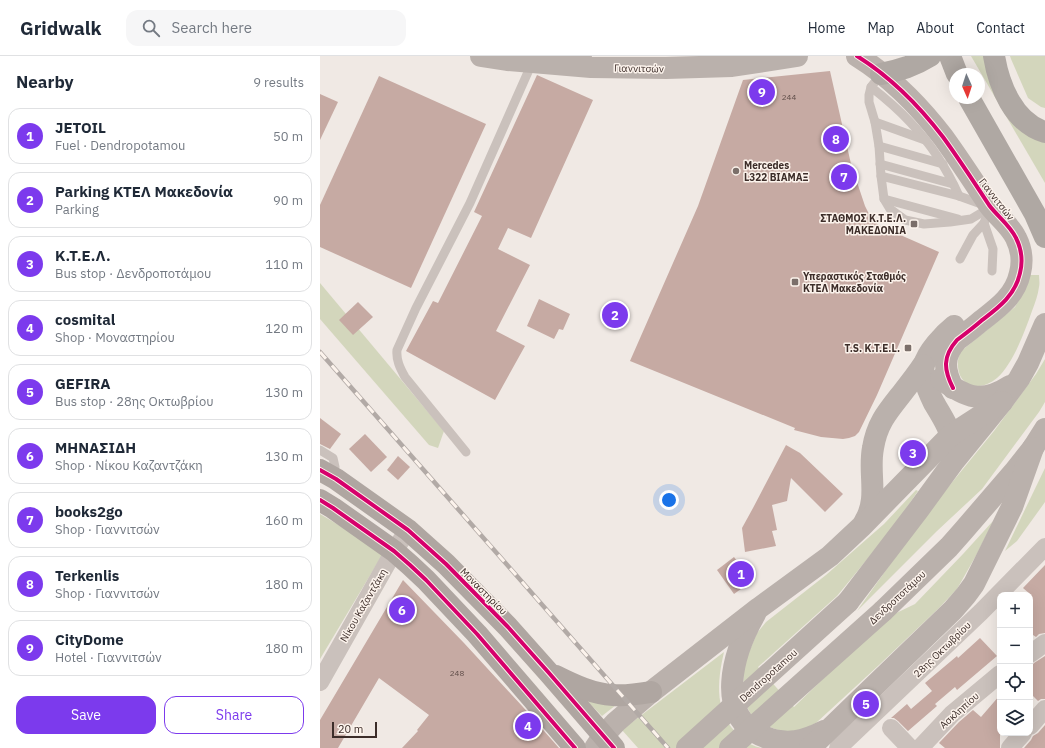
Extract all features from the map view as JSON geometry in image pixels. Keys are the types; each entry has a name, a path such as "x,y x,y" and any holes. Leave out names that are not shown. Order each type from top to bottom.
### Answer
{"highway":[{"path":"994,56 1003,87 1016,112 1026,122 1045,132"},
{"path":"876,80 906,68 947,61"},
{"path":"973,104 1040,219 1045,237"}],"main road":[{"name":"Γιαννιτσών","path":"481,56 507,60 611,68 690,68 732,66 797,56"},
{"name":"Γιαννιτσών","path":"857,56 876,80 909,98 938,131 988,215 1003,231 1008,265 1004,277 998,287 990,296 942,336 923,365 887,411 878,430 872,455 872,505 861,527"},
{"name":"Γιαννιτσών","path":"953,388 948,378 945,366 947,354 957,340 1008,298 1016,284 1020,272 1021,254 1016,238 1008,226 988,215"},
{"path":"954,461 1019,379 1028,363 1045,324"},
{"path":"923,365 953,388 976,397 988,396 1001,391 1019,379"},
{"path":"923,365 924,378 928,390 951,435 954,448 954,461"},
{"path":"604,744 616,722 651,692 759,608 830,556 861,527 951,435 1002,402"},
{"name":"Δενδροποτάμου","path":"730,748 883,611 948,547 1014,472 1033,448 1045,429"},
{"path":"810,748 834,738 966,595 974,584 1012,508 1033,448"},
{"name":"Dendropotamou","path":"686,748 848,602 954,461"},
{"name":"Μοναστηρίου","path":"327,468 336,479 408,530 475,592 549,673 604,744"},
{"path":"320,500 394,552 426,580 477,634 575,748"},
{"path":"759,608 744,636 734,665 732,681 733,698 739,716 744,724 757,734 770,739 792,742 813,737 834,738"},
{"path":"549,673 577,686 602,694 621,695 651,692"}],"street":[{"name":"Νίκου Καζαντζάκη","path":"320,682 408,530"},
{"name":"28ης Οκτωβρίου","path":"834,738 981,612 1043,553"},
{"path":"1033,652 1045,643"},
{"name":"Ασκληπίου","path":"920,748 952,714 997,676"},
{"path":"1033,723 1045,710"},
{"path":"891,728 910,748"},
{"path":"1010,748 1021,736"}],"lane":[{"path":"466,452 405,377 396,356 416,308 470,203 533,62"},
{"path":"959,196 943,164 926,140 900,112 876,80 869,95 869,102 875,122 879,146 884,199 890,209 905,220 924,224 950,222 988,215"},
{"path":"875,122 926,140"},
{"path":"879,146 943,164"},
{"path":"880,164 954,184"},
{"path":"881,176 959,196 988,215 993,249 992,271"},
{"path":"884,199 963,220"},
{"path":"960,259 973,235 988,215"},
{"path":"320,450 334,458 327,468"}],"green space":[{"path":"971,56 989,56 1045,136 1045,183 985,80 985,68 978,68"},
{"path":"1010,56 1045,56 1045,108 1028,98"},
{"path":"1029,275 1039,275 1039,290 1026,328 1013,356 1003,372 991,382 979,386 967,384 963,380 958,367 960,352 1015,307"},
{"path":"320,283 444,431 438,448 429,445 320,319"},
{"path":"1045,359 1045,402 982,489 937,531 857,611 923,518 994,431 1036,374"},
{"path":"1045,468 1045,502 1017,541 1005,551"},
{"path":"916,490 918,491 887,535 837,596 758,667 794,707 886,618 915,604 993,521 978,552 957,589 939,608 816,723 800,731 781,731 767,726 751,714 743,692 744,664 757,633 766,622 826,575 884,524"},
{"path":"320,514 384,552 320,659"},
{"path":"724,652 719,686 722,708 732,728 750,744 762,748 638,748 622,730"},
{"path":"585,699 616,705 602,716"}],"building":[{"name":"Υπεραστικός Σταθμός ΚΤΕΛ Μακεδονία","path":"830,71 851,164 869,214 880,226 939,252 877,395 859,432 855,436 843,439 821,437 794,430 795,428 630,361 698,206 743,80"},
{"path":"537,75 593,100 531,238 508,228 498,249 530,265 496,331 525,346 495,400 406,351 433,301 438,303 482,216 474,212"},
{"path":"379,76 486,124 411,288 320,247 320,205"},
{"path":"320,94 338,102 320,140"},
{"path":"539,299 570,314 563,330 559,329 554,339 527,326"},
{"path":"358,302 373,317 353,335 339,320"},
{"path":"320,418 341,434 330,449 320,444"},
{"path":"365,434 387,457 371,472 349,449"},
{"path":"786,445 800,453 843,494 825,512 791,478 787,501 772,505 777,530 772,531 776,546 745,552 742,528"},
{"path":"398,456 410,467 398,480 387,470"},
{"path":"734,557 752,581 734,594 717,570"},
{"path":"1045,565 1045,633 1039,634 1036,637 1033,635 1033,592 1028,592 1023,588"},
{"path":"403,580 464,643 559,748 402,748 418,731 417,730 429,715 379,678 338,748 320,748 320,720"},
{"path":"980,638 997,656 957,690 955,687 935,704 937,706 908,731 898,721 891,718 907,704 911,709 932,691 925,683 957,656 958,658"},
{"path":"1045,656 1045,699 1038,701 1033,696 1034,663"},
{"path":"997,698 997,736 1000,736 1000,748 945,748 939,743 973,710 981,717"},
{"path":"1045,725 1045,748 1024,748 1033,736"}],"railway":[{"path":"320,352 668,748"}],"cycle path":[{"path":"857,56 881,73 914,103 934,126 955,154 989,205 1010,229 1019,246 1021,268 1018,281 1010,295 994,311 957,340 949,352 946,369 953,388"},
{"path":"320,470 336,479 408,530 446,564 508,627 614,748"},
{"path":"320,500 394,551 426,580 477,634 575,748"}],"place":[{"name":"CityDome","path":"762,92"},
{"name":"Terkenlis","path":"836,139"},
{"name":"Mercedes L322 ΒΙΑΜΑΞ","path":"736,171"},
{"name":"books2go","path":"844,177"},
{"name":"ΣΤΑΘΜΟΣ Κ.Τ.Ε.Λ. ΜΑΚΕΔΟΝΙΑ","path":"914,224"},
{"name":"Υπεραστικός Σταθμός ΚΤΕΛ Μακεδονία","path":"795,282"},
{"name":"Parking ΚΤΕΛ Μακεδονία","path":"615,315"},
{"name":"T.S. K.T.E.L.","path":"908,348"},
{"name":"Κ.Τ.Ε.Λ.","path":"913,453"},
{"name":"JETOIL","path":"741,574"},
{"name":"ΜΗΝΑΣΙΔΗ","path":"402,610"},
{"name":"GEFIRA","path":"866,704"},
{"name":"cosmital","path":"528,726"}]}
